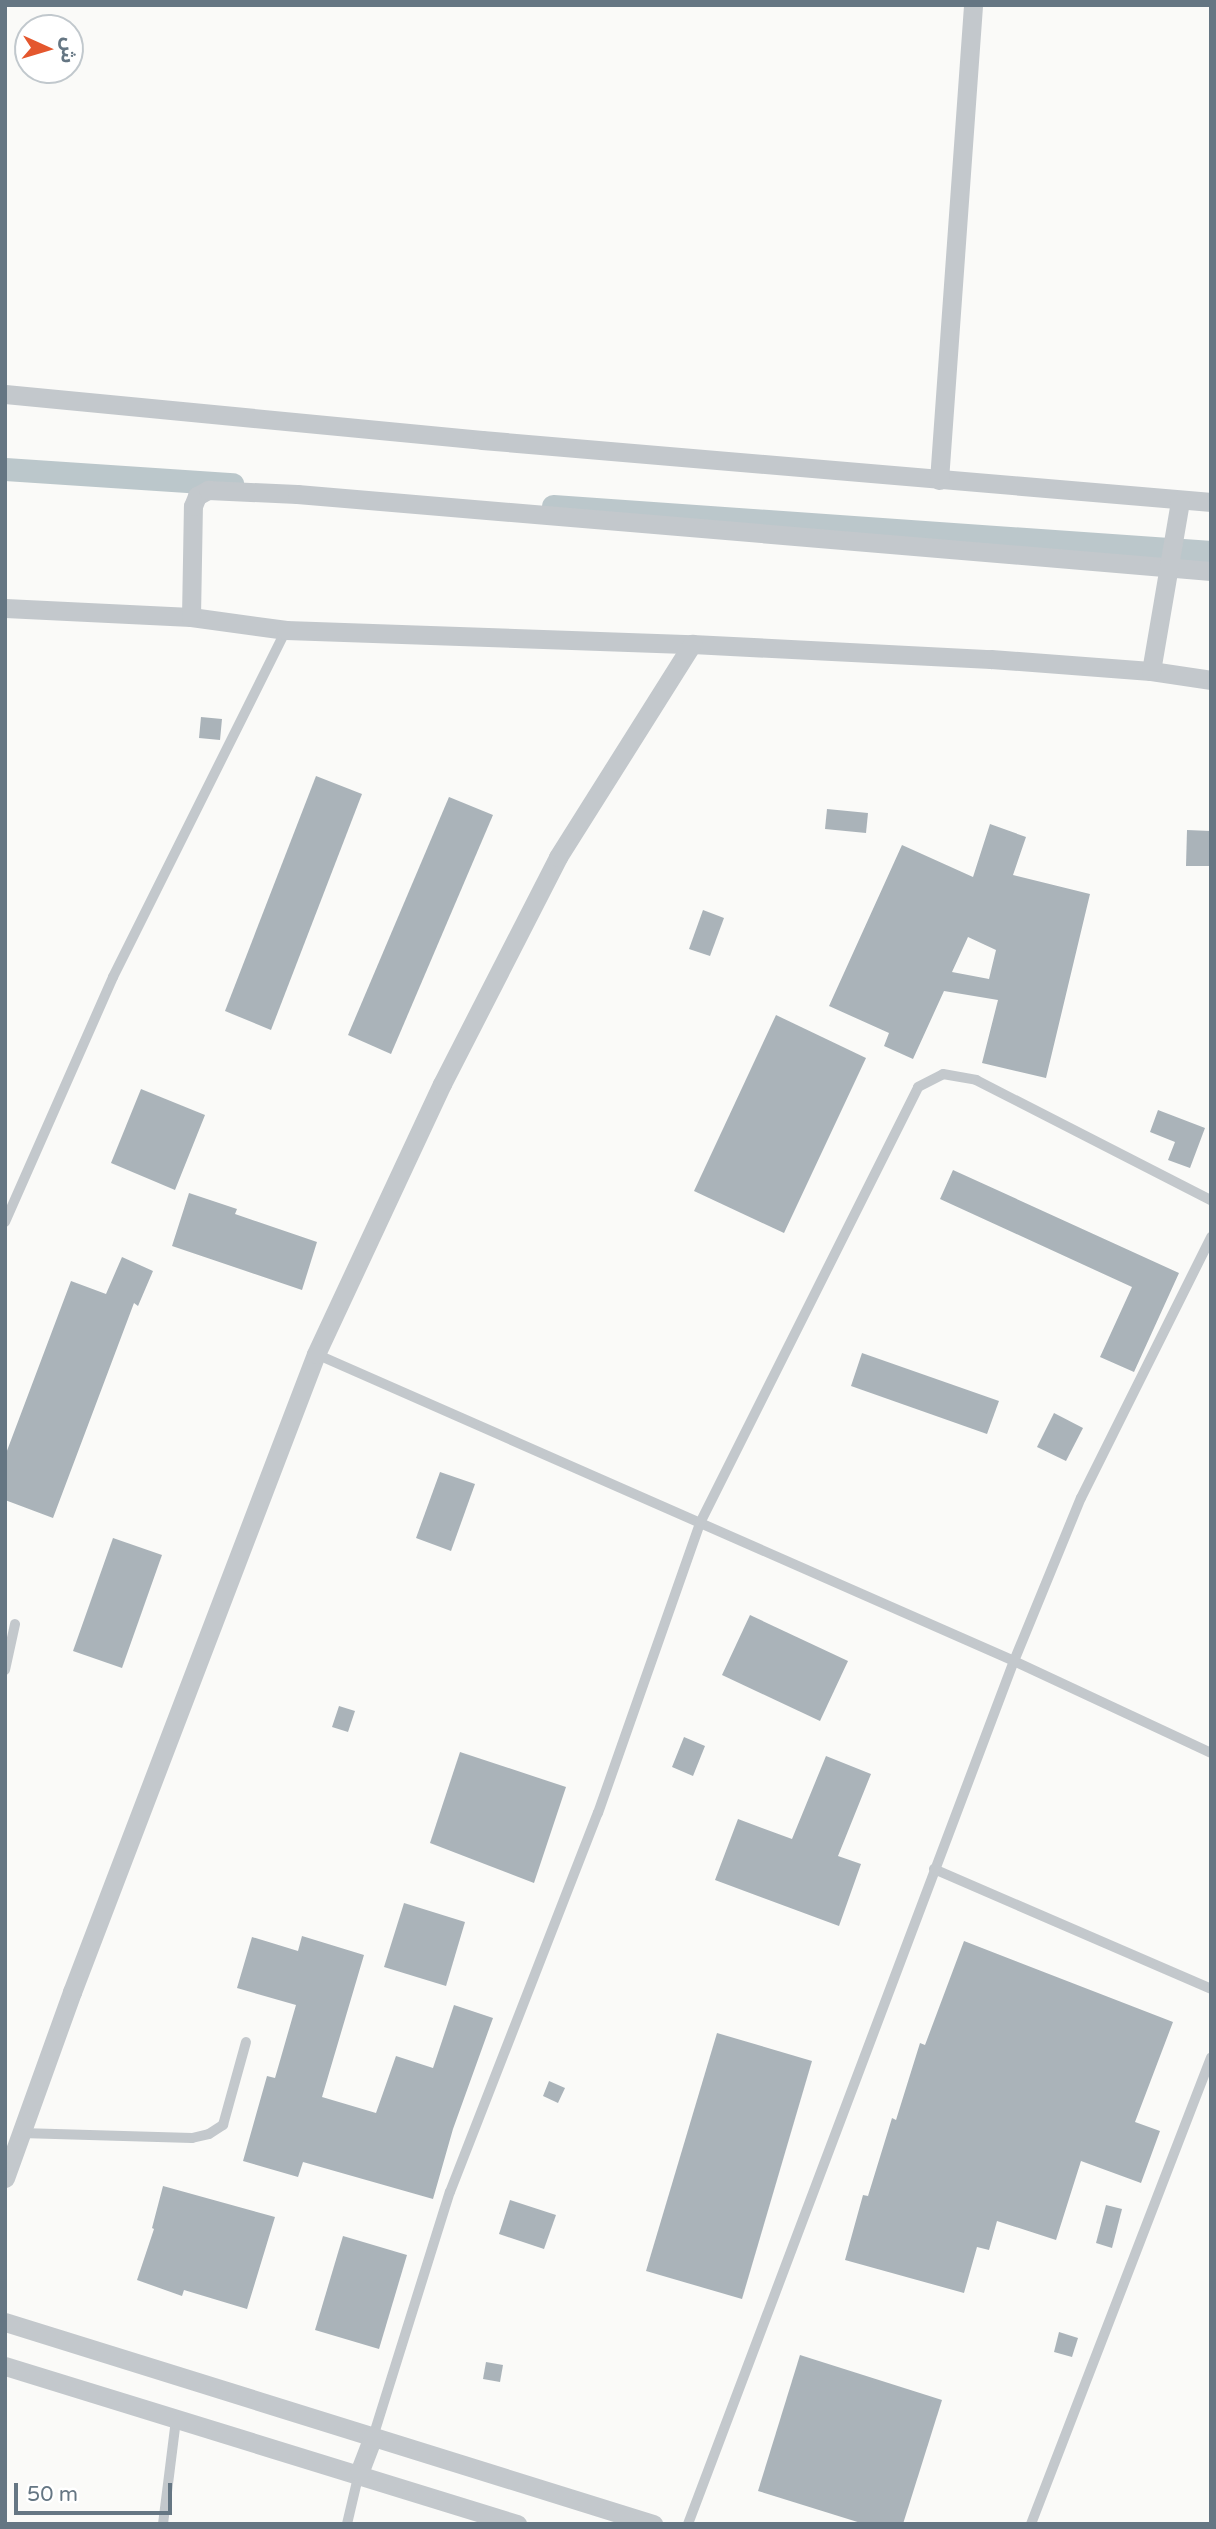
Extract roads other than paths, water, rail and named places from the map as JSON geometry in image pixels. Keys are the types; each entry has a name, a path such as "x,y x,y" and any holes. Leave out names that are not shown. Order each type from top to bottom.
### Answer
{"street":[{"path":"939,480 973,5"},
{"path":"5,394 1180,502 1211,502"},
{"path":"191,617 193,506 197,495 208,490 324,497 1211,571"},
{"path":"1151,671 1180,502"},
{"path":"5,608 191,617 286,630 692,644 1151,671 1211,680"},
{"path":"5,2178 72,1992 316,1353 442,1084 558,857 692,644"},
{"path":"5,2322 653,2524"},
{"path":"5,2366 359,2473 517,2524"},
{"path":"359,2473 373,2437"}],"lane":[{"path":"5,1222 113,977 286,630"},
{"path":"373,2437 450,2192 598,1813 700,1523 918,1087 943,1074 976,1080 1211,1199"},
{"path":"688,2524 1014,1661 1081,1497 1211,1237"},
{"path":"316,1353 1014,1661 1211,1753"},
{"path":"5,1670 15,1624"},
{"path":"934,1869 1211,1989"},
{"path":"21,2133 192,2138 209,2134 222,2124 246,2042"},
{"path":"1031,2524 1211,2058"},
{"path":"163,2524 176,2419"},
{"path":"348,2524 359,2473"}],"waterway":[{"path":"5,469 233,484"},
{"path":"553,506 1211,552"}]}
